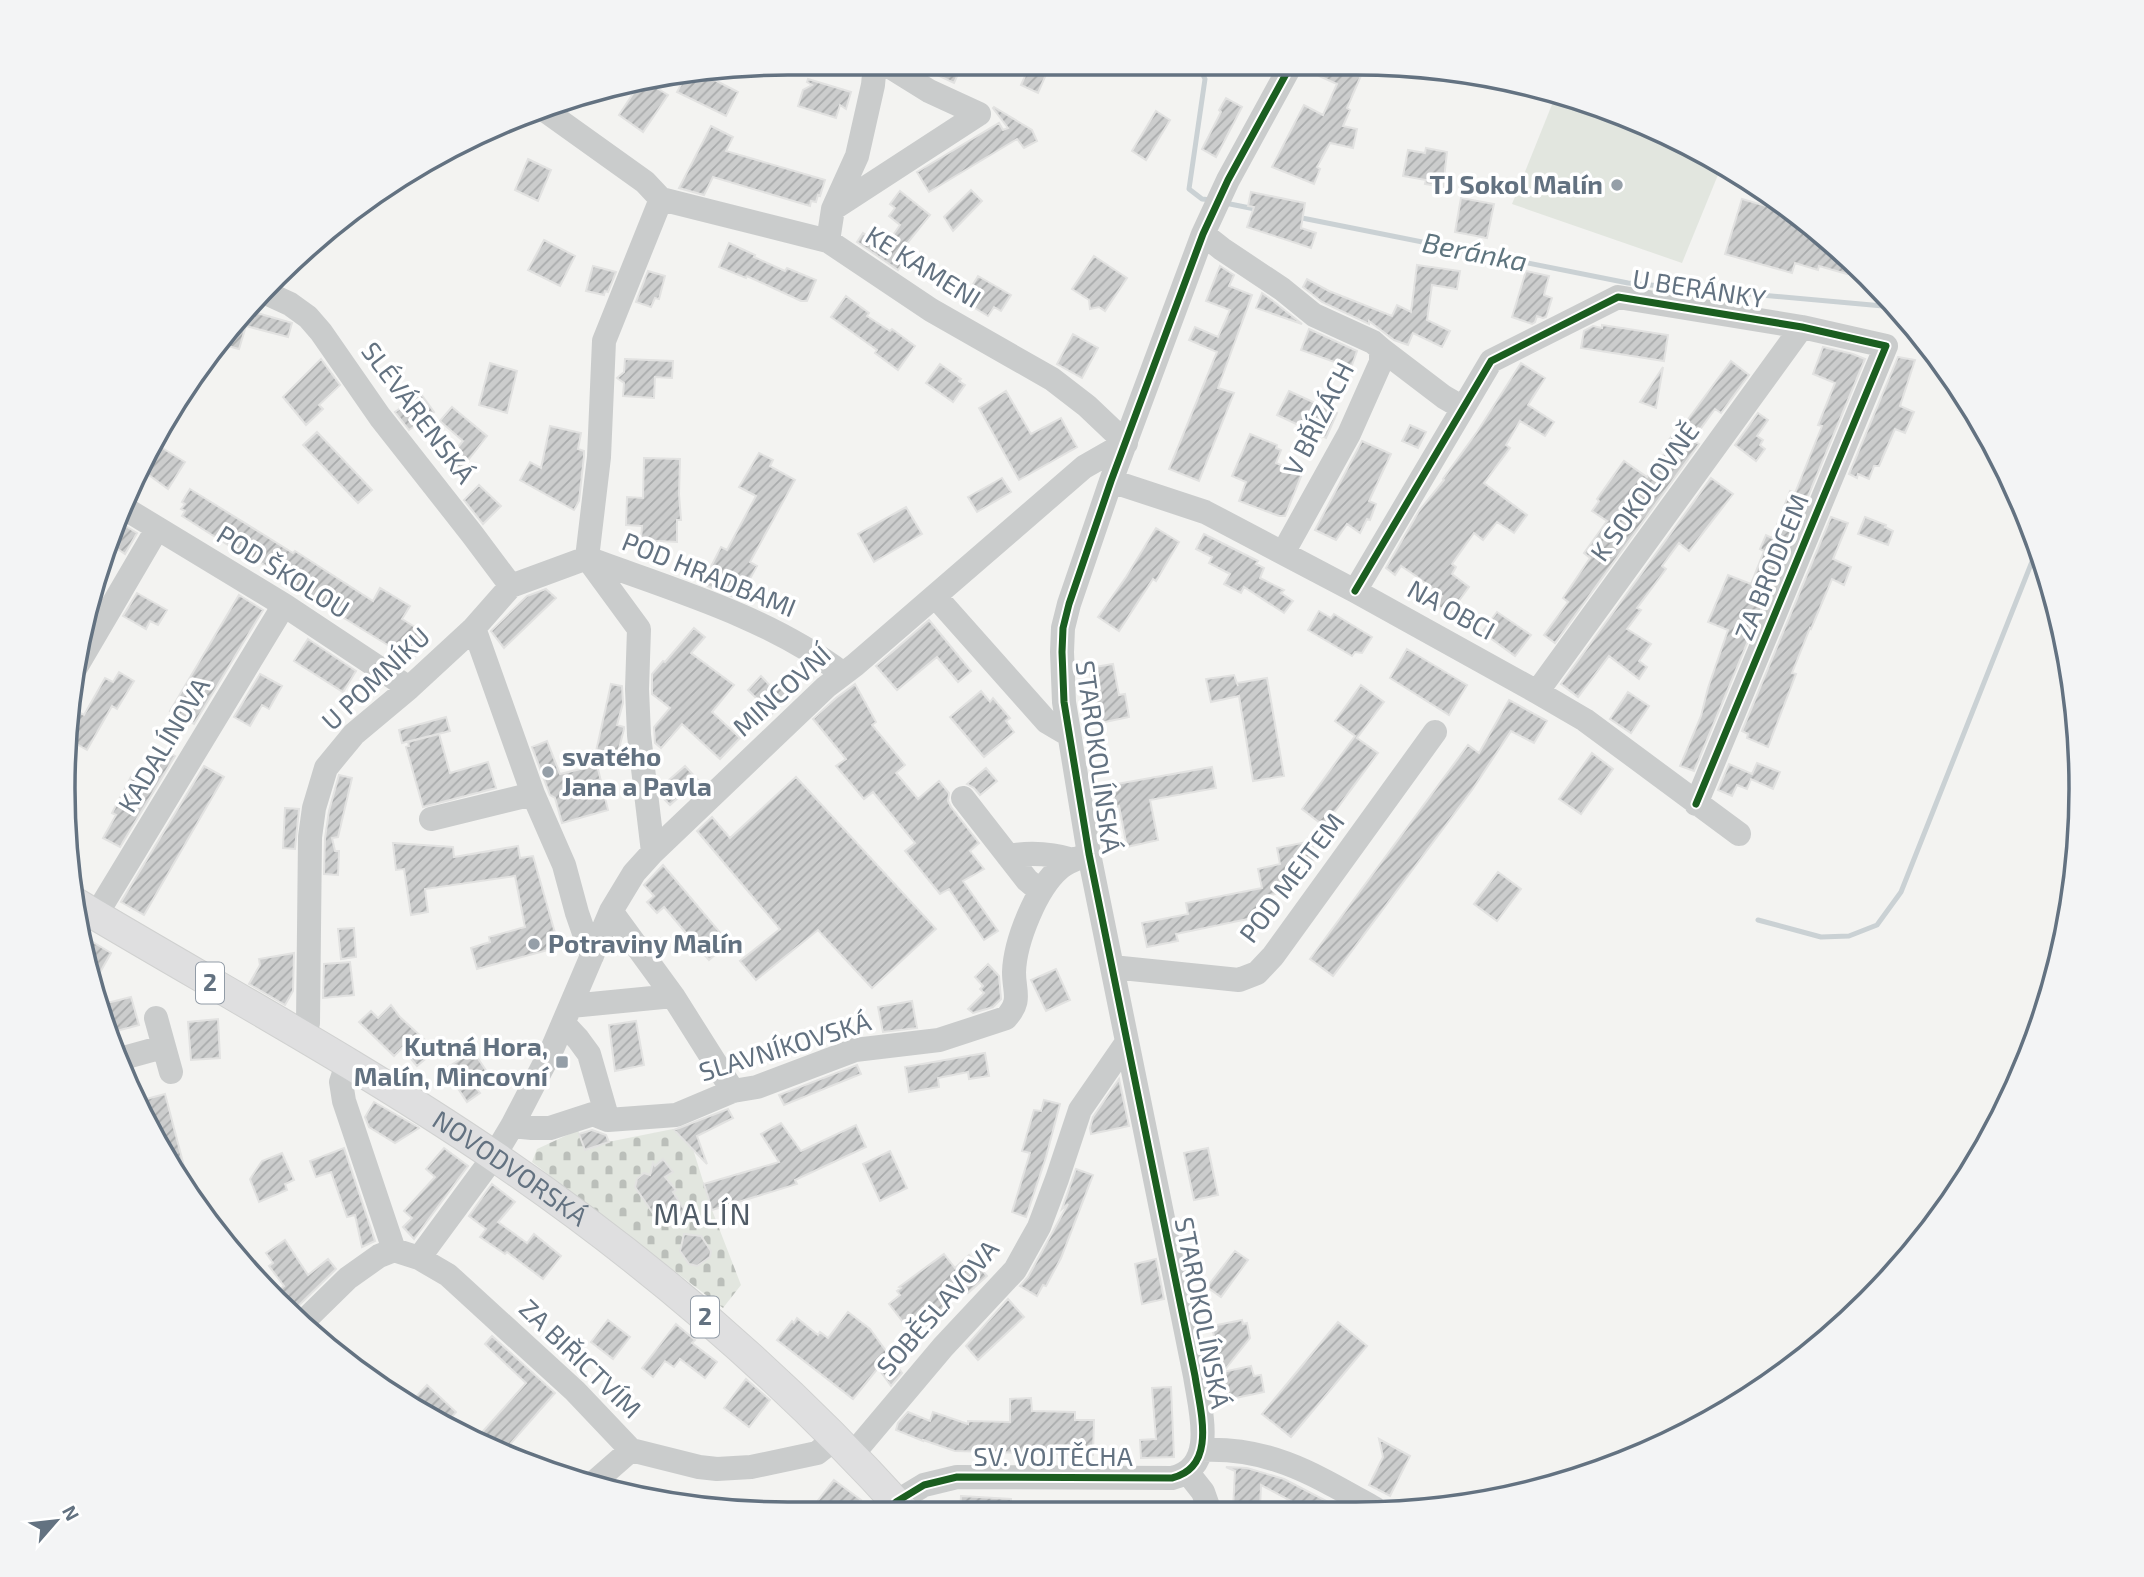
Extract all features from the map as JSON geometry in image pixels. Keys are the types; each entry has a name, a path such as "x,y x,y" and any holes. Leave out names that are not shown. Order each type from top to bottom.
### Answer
{"main road":[{"name":"NOVODVORSKÁ","path":"86,908 346,1064 603,1235 674,1291 779,1383 844,1446 895,1502"}],"street":[{"path":"828,241 833,209 857,156 874,75"},
{"path":"833,209 979,114 929,91 903,75"},
{"name":"STAROKOLÍNSKÁ","path":"1202,1450 1195,1376 1112,967 1081,857 1065,702 1063,628 1111,481 1208,224 1223,190 1285,75"},
{"name":"KE KAMENI","path":"552,116 645,182 660,199 828,241 931,310 1052,379 1087,406 1126,443"},
{"path":"653,852 639,735 639,629 587,558 599,457 604,341 660,199"},
{"name":"V BŘÍZÁCH","path":"1208,224 1222,249 1314,314 1373,342 1381,349 1381,362 1349,434 1283,553"},
{"name":"SLÉVÁRENSKÁ","path":"273,296 308,317 321,332 380,417 511,586"},
{"name":"U BERÁNKY","path":"1355,591 1491,361 1618,297 1802,327 1885,346"},
{"name":"K SOKOLOVNĚ","path":"1537,692 1802,327"},
{"name":"ZA BRODCEM","path":"1696,804 1885,346"},
{"path":"1381,349 1444,397 1463,408"},
{"name":"MINCOVNÍ","path":"490,1162 554,1048 611,911 634,873 842,673 855,665 1084,467 1126,443"},
{"name":"NA OBCI","path":"1111,481 1205,512 1537,692 1585,720 1739,834"},
{"name":"POD ŠKOLOU","path":"131,513 284,605 409,688"},
{"path":"91,642 157,529"},
{"name":"U POMNÍKU","path":"303,1038 308,1023 310,837 314,808 326,768 354,734 474,628 511,586 587,558"},
{"name":"POD HRADBAMI","path":"587,558 703,600 769,629 815,652 842,673"},
{"path":"935,596 1047,722 1069,735"},
{"name":"KADALÍNOVA","path":"85,907 284,605"},
{"path":"474,628 533,794 564,865 592,957"},
{"name":"POD MEJTEM","path":"1112,967 1238,980 1257,973 1273,956 1435,732"},
{"path":"431,818 533,794"},
{"path":"963,798 1027,880 1040,891"},
{"path":"1008,856 1045,853 1081,857"},
{"name":"SLAVNÍKOVSKÁ","path":"512,1126 550,1128 593,1114 608,1120 676,1115 733,1091 757,1087 856,1051 939,1040 1006,1018 1013,1010 1017,995 1014,972 1019,946 1040,891 1059,869 1081,857"},
{"path":"611,911 673,996 733,1091"},
{"path":"608,1120 589,1054 578,1039 567,1015 673,996"},
{"path":"156,1018 171,1072"},
{"name":"SOBĚSLAVOVA","path":"844,1446 943,1348 1015,1270 1039,1227 1080,1110 1127,1042"},
{"path":"128,1057 163,1047"},
{"path":"309,1316 348,1278 379,1256 394,1250 344,1101 341,1082 346,1064"},
{"path":"419,1258 490,1162"},
{"name":"ZA BIŘICTVÍM","path":"394,1250 419,1258 448,1275 575,1391 631,1450 717,1469 751,1467 844,1446"},
{"path":"601,1476 631,1450"},
{"path":"1207,1502 1203,1492 1188,1472 1195,1465 1202,1450 1240,1450 1264,1455 1321,1478 1363,1502"},
{"name":"SV. VOJTĚCHA","path":"905,1502 924,1485 957,1477 1166,1479 1188,1472"}],"green space":[{"name":"TJ Sokol Malín","path":"1552,104 1628,130 1718,175 1682,263 1512,204"},
{"path":"673,1129 693,1149 712,1210 741,1285 723,1308 532,1162 537,1149 578,1130 585,1149 588,1150 608,1142"}],"building":[{"path":"937,75 958,75 954,83"},
{"path":"1026,75 1046,75 1038,93 1021,85"},
{"path":"1361,75 1347,108 1350,110 1343,126 1357,129 1353,148 1330,143 1317,167 1320,169 1314,184 1272,167 1304,105 1323,115 1337,84 1319,76"},
{"path":"714,79 738,92 726,116 677,92 682,83"},
{"path":"808,79 851,92 846,109 840,105 836,118 798,106 803,90 812,85 807,82"},
{"path":"656,88 668,95 643,132 619,115 634,93"},
{"path":"1226,98 1242,107 1216,157 1202,149"},
{"path":"994,107 1032,130 1037,141 1024,148 1017,139 929,192 917,172 999,123 1003,130 1008,128"},
{"path":"1156,111 1170,120 1146,160 1132,151"},
{"path":"711,126 733,137 726,151 825,180 816,202 811,201 810,206 713,177 704,195 679,188"},
{"path":"1426,148 1447,152 1443,187 1425,184 1426,180 1403,176 1408,150 1425,153"},
{"path":"528,159 551,170 538,201 515,190"},
{"path":"971,190 982,201 953,231 944,217"},
{"path":"900,191 930,215 897,256 904,261 898,270 857,242 863,233 884,248 900,225 889,216 895,208 890,204"},
{"path":"1251,192 1305,203 1301,228 1316,233 1311,248 1247,227 1254,207 1248,206"},
{"path":"1461,198 1494,204 1487,238 1455,232"},
{"path":"1742,199 1767,206 1848,272 1819,266 1818,270 1795,263 1792,273 1725,254"},
{"path":"544,240 575,256 560,286 528,270"},
{"path":"729,243 785,271 787,268 816,280 807,301 801,301 747,276 746,278 719,267"},
{"path":"1094,256 1127,278 1105,311 1099,307 1090,309 1089,300 1072,289"},
{"path":"1417,265 1460,271 1457,289 1432,285 1427,320 1450,331 1442,347 1413,333 1408,345 1394,340 1369,321 1369,324 1322,302 1303,287 1307,279 1329,291 1392,316 1397,305 1411,312"},
{"path":"593,266 616,272 608,292 605,291 604,295 586,291"},
{"path":"1220,266 1234,275 1229,286 1252,295 1218,388 1234,393 1199,481 1169,469 1217,352 1189,340 1195,327 1218,337 1230,310 1206,301"},
{"path":"648,271 665,276 659,299 655,298 651,307 636,302"},
{"path":"1526,271 1549,276 1544,295 1552,298 1546,317 1537,316 1532,324 1512,317"},
{"path":"978,276 1011,295 1001,311 994,307 988,316 963,301"},
{"path":"1262,293 1273,301 1302,324 1256,308"},
{"path":"846,296 869,313 867,316 890,331 892,329 915,346 898,370 875,353 877,350 831,317"},
{"path":"257,313 292,323 288,337 246,326 239,349 229,346"},
{"path":"1602,325 1668,335 1664,361 1581,348 1584,331 1593,326 1602,328"},
{"path":"1309,329 1357,351 1351,368 1301,350"},
{"path":"1073,334 1098,348 1082,378 1057,364"},
{"path":"1823,347 1865,359 1694,771 1680,766 1701,716 1728,630 1708,622 1728,575 1751,584 1764,551 1760,549 1766,535 1772,538 1790,491 1795,493 1822,426 1818,425 1835,383 1813,374"},
{"path":"1898,357 1915,360 1900,406 1914,412 1905,433 1895,429 1879,466 1874,466 1869,479 1858,474 1857,478 1849,474"},
{"path":"321,359 340,385 319,405 323,409 306,425 283,397"},
{"path":"625,359 673,361 672,378 655,377 654,398 623,396 624,383 617,378 624,372"},
{"path":"1731,361 1749,375 1721,413 1715,409 1696,435 1698,436 1694,441 1699,444 1555,643 1544,635 1568,602 1563,598 1590,558 1584,553 1607,521 1592,511 1599,501 1597,499 1624,461 1647,477 1667,450 1663,448 1674,433 1676,435"},
{"path":"490,363 517,371 507,413 479,405"},
{"path":"1521,363 1545,378 1528,405 1554,422 1545,436 1520,421 1506,445 1510,448 1484,483 1527,515 1514,533 1497,522 1483,540 1474,533 1452,564 1456,567 1452,574 1469,587 1449,614 1435,604 1442,596 1416,576 1401,566 1395,575 1386,568 1419,511 1444,480"},
{"path":"940,364 965,385 953,402 926,383"},
{"path":"1663,367 1656,408 1640,402"},
{"path":"1006,391 1031,434 1061,418 1077,447 1019,480 979,408"},
{"path":"1289,391 1337,413 1326,438 1277,415"},
{"path":"421,394 434,412 409,430 395,412"},
{"path":"452,407 487,436 461,469 448,459 463,441 440,421"},
{"path":"1758,413 1768,420 1757,436 1763,440 1760,445 1765,449 1756,461 1735,445"},
{"path":"1410,425 1426,432 1418,448 1402,441"},
{"path":"550,426 581,433 578,449 584,451 584,456 579,501 574,510 520,480 530,462 541,468"},
{"path":"317,432 372,490 358,503 303,445"},
{"path":"1250,434 1277,445 1276,448 1281,450 1276,463 1302,474 1285,516 1239,501 1246,482 1232,476"},
{"path":"1362,441 1391,454 1369,501 1376,504 1370,520 1367,519 1360,533 1347,524 1336,540 1315,530"},
{"path":"162,448 185,462 168,489 148,475"},
{"path":"759,453 773,460 770,466 795,480 750,562 757,566 739,599 702,584 721,547 727,550 756,496 739,487"},
{"path":"644,458 680,459 681,520 677,520 677,542 641,540 642,526 626,525 627,497 643,498"},
{"path":"1002,478 1011,492 977,512 968,497"},
{"path":"1711,478 1733,494 1689,551 1679,543 1662,566 1666,569 1637,608 1641,610 1627,629 1651,644 1639,661 1647,667 1639,679 1609,656 1578,697 1561,684"},
{"path":"479,485 501,506 483,524 464,500"},
{"path":"190,489 373,601 380,588 410,606 402,619 428,635 412,660 292,586 294,583 182,516 185,511 181,509 185,504 182,502"},
{"path":"906,507 922,534 874,562 858,534"},
{"path":"1831,517 1848,523 1833,559 1851,567 1844,585 1832,579 1792,673 1796,674 1768,747 1747,738 1748,734 1742,731"},
{"path":"1865,517 1886,525 1885,527 1893,531 1888,545 1858,534"},
{"path":"126,526 137,533 125,554 117,549"},
{"path":"1156,528 1179,542 1156,581 1153,579 1119,631 1098,617"},
{"path":"1204,534 1258,561 1256,564 1264,568 1260,578 1284,590 1281,593 1293,601 1284,613 1244,587 1241,593 1224,584 1230,574 1209,563 1212,557 1196,549"},
{"path":"546,589 556,598 504,648 491,631 527,596"},
{"path":"137,593 167,610 158,625 150,621 146,629 123,616"},
{"path":"239,595 263,610 194,724 170,711"},
{"path":"1319,611 1331,618 1334,614 1372,637 1362,653 1355,652 1352,656 1308,630"},
{"path":"1497,612 1531,635 1515,656 1482,632"},
{"path":"929,620 971,671 958,682 937,657 897,690 876,666"},
{"path":"694,628 705,637 691,653 734,685 712,712 740,738 720,759 682,724 661,748 655,743 654,727 670,708 652,694 652,674"},
{"path":"308,639 356,671 343,692 294,661"},
{"path":"1407,649 1467,685 1449,715 1390,678"},
{"path":"1113,664 1119,695 1125,694 1129,717 1100,723 1089,668"},
{"path":"119,672 134,681 117,709 112,706 87,750 77,744 80,713 84,715 105,678 113,682"},
{"path":"260,674 282,686 269,709 262,705 250,726 234,717"},
{"path":"1234,675 1238,686 1237,683 1267,678 1284,776 1253,781 1239,696 1211,702 1206,679"},
{"path":"761,676 772,688 777,684 789,697 772,714 748,690"},
{"path":"611,684 622,686 623,703 617,725 624,729 616,761 595,756"},
{"path":"855,684 876,722 872,725 905,765 896,773 918,799 939,781 949,793 948,801 951,807 979,843 970,851 984,869 963,881 998,931 984,940 949,889 940,894 905,851 915,843 873,792 864,799 836,766 846,759 813,719"},
{"path":"1361,685 1384,702 1357,738 1378,753 1324,826 1302,809 1355,736 1335,721"},
{"path":"981,691 990,702 993,698 1010,718 1006,721 1014,732 984,757 950,717"},
{"path":"1628,692 1649,706 1631,733 1610,719"},
{"path":"1509,700 1547,721 1534,743 1511,731 1472,790 1333,976 1310,959 1468,745 1479,753"},
{"path":"446,717 450,731 402,743 399,730"},
{"path":"439,734 450,773 488,762 496,788 423,807 406,747 409,746 408,742"},
{"path":"547,741 560,774 597,765 608,810 562,823 555,798 550,795 532,747"},
{"path":"167,751 175,756 120,847 103,838 116,815 112,813 131,777 147,786"},
{"path":"1592,753 1613,769 1581,814 1559,799"},
{"path":"1757,763 1780,772 1773,789 1751,779 1747,789 1737,785 1732,796 1718,790 1729,764 1752,774"},
{"path":"204,766 224,777 144,915 121,902"},
{"path":"685,766 698,780 670,805 661,796 660,788"},
{"path":"1212,767 1216,788 1150,800 1158,840 1127,847 1119,806 1116,807 1111,785"},
{"path":"986,768 997,781 980,795 967,784"},
{"path":"339,775 352,778 338,837 332,838 335,851 339,851 338,875 324,874 329,811"},
{"path":"796,777 936,929 872,988 818,930 756,980 740,961 780,929 697,831 712,817 730,838"},
{"path":"285,808 299,809 295,849 283,848"},
{"path":"1312,841 1315,860 1303,863 1305,871 1282,875 1286,892 1264,896 1267,915 1176,934 1178,941 1147,947 1142,923 1188,914 1186,903 1262,888 1258,869 1280,864 1277,848"},
{"path":"393,843 453,847 454,857 518,846 520,858 533,856 559,947 477,969 471,948 490,942 489,937 525,927 515,876 425,889 428,912 411,915 404,869 396,870"},
{"path":"663,865 723,936 718,940 724,947 709,960 664,907 657,913 647,902 654,896 644,885"},
{"path":"1498,872 1521,889 1497,921 1474,904"},
{"path":"354,928 356,957 341,959 338,929"},
{"path":"92,942 111,953 100,972"},
{"path":"294,953 293,991 285,1005 249,984 260,965 259,959"},
{"path":"350,962 354,995 323,998 324,964"},
{"path":"988,964 999,976 1001,999 993,1007 973,1013 968,1009 984,993 980,989 983,986 975,977"},
{"path":"1056,969 1070,1000 1046,1011 1031,980"},
{"path":"131,997 139,1025 118,1031 109,1003"},
{"path":"912,1001 917,1028 883,1032 878,1007"},
{"path":"391,1005 400,1017 436,1050 417,1066 402,1048 394,1056 359,1022 371,1011 378,1018"},
{"path":"218,1019 220,1058 191,1060 188,1022"},
{"path":"636,1021 644,1065 615,1071 609,1025"},
{"path":"473,1051 489,1075 474,1085 480,1093 467,1102 445,1069"},
{"path":"985,1053 989,1076 969,1079 968,1072 938,1078 939,1087 909,1092 905,1067"},
{"path":"857,1065 861,1074 784,1105 779,1095"},
{"path":"1119,1079 1129,1126 1091,1134 1093,1117"},
{"path":"165,1094 184,1167 171,1145 147,1099"},
{"path":"1044,1100 1060,1104 1026,1217 1012,1212 1030,1153 1022,1151 1034,1110 1041,1111"},
{"path":"374,1102 419,1128 395,1143 369,1127 365,1117"},
{"path":"728,1109 733,1118 697,1136 707,1164 674,1130"},
{"path":"781,1123 801,1151 856,1125 866,1147 795,1180 797,1184 712,1210 704,1184 779,1162 761,1134"},
{"path":"592,1130 606,1135 609,1142 585,1150 579,1134"},
{"path":"344,1148 375,1241 362,1247 355,1215 347,1217 331,1172 316,1177 310,1161"},
{"path":"444,1148 468,1166 414,1239 403,1227 412,1218 404,1211 435,1177 426,1169"},
{"path":"1208,1148 1218,1195 1194,1200 1184,1153"},
{"path":"890,1151 907,1188 880,1201 863,1164"},
{"path":"282,1153 294,1180 285,1184 287,1190 259,1202 250,1179 262,1161"},
{"path":"663,1159 673,1172 665,1177 676,1190 673,1192 684,1209 681,1228 661,1225 635,1187 637,1179 644,1173 650,1175 653,1163 655,1166"},
{"path":"1076,1169 1093,1175 1061,1258 1046,1286 1043,1285 1037,1296 1020,1286 1028,1277 1068,1204 1062,1209"},
{"path":"492,1184 515,1202 498,1222 527,1243 534,1234 561,1256 543,1279 507,1252 505,1254 480,1237 486,1229 469,1216"},
{"path":"684,1234 701,1236 711,1251 710,1257 697,1266 689,1264 680,1251"},
{"path":"285,1240 308,1275 328,1259 336,1269 298,1306 280,1289 284,1286 269,1266 273,1263 266,1253"},
{"path":"1235,1251 1248,1260 1221,1297 1207,1287"},
{"path":"944,1254 955,1268 969,1255 987,1276 968,1293 964,1289 943,1308 946,1312 914,1336 889,1304 900,1295 897,1291 901,1288 899,1287"},
{"path":"1156,1259 1164,1299 1142,1304 1135,1264"},
{"path":"1008,1299 1024,1317 978,1360 966,1346"},
{"path":"848,1312 870,1329 902,1373 891,1386 878,1368 853,1399 777,1340 797,1318 818,1335 820,1332 828,1338"},
{"path":"608,1320 630,1337 613,1359 591,1342"},
{"path":"1242,1320 1243,1324 1247,1323 1250,1338 1223,1372 1251,1366 1254,1376 1261,1375 1264,1392 1226,1400 1212,1326"},
{"path":"1338,1322 1367,1346 1291,1437 1262,1414"},
{"path":"676,1324 695,1340 692,1343 717,1362 705,1378 680,1359 674,1367 665,1361 653,1377 642,1368"},
{"path":"492,1336 555,1393 510,1444 482,1432 526,1383 485,1344"},
{"path":"746,1379 770,1400 749,1427 724,1408"},
{"path":"427,1385 456,1412 452,1417 416,1397"},
{"path":"1171,1387 1174,1457 1141,1458 1140,1440 1156,1439 1152,1388"},
{"path":"1031,1398 1032,1411 1075,1412 1075,1420 1094,1420 1093,1455 955,1451 896,1430 898,1423 908,1412 930,1421 933,1412 968,1424 968,1421 1010,1422 1010,1399"},
{"path":"1379,1439 1410,1456 1390,1496 1369,1485 1383,1457"},
{"path":"1226,1467 1247,1468 1284,1479 1328,1502 1293,1502 1261,1485 1260,1502 1233,1502 1235,1471"},
{"path":"834,1480 861,1500 860,1502 817,1502"},
{"path":"961,1496 1011,1499 1011,1502 961,1502"}],"waterway":[{"name":"Beránka","path":"1203,75 1205,79 1189,189 1202,199 1212,200"},
{"name":"Beránka","path":"1225,203 1260,210"},
{"name":"Beránka","path":"1297,217 1628,283 1881,306"},
{"path":"1758,920 1821,937 1849,936 1877,925 1901,892 2032,562"}],"cycle path":[{"path":"896,1502 924,1485 957,1477 1172,1478 1186,1472 1196,1462 1201,1450 1202,1420 1195,1376 1089,854 1064,702 1063,628 1111,481 1203,234 1228,180 1285,75"},
{"path":"1355,591 1491,361 1618,297 1802,327 1886,346 1696,804"}],"place":[{"name":"TJ Sokol Malín","path":"1617,185"},
{"name":"svatého Jana a Pavla","path":"548,772"},
{"name":"Potraviny Malín","path":"534,944"},
{"name":"Kutná Hora, Malín, Mincovní","path":"562,1062"}],"district":[{"name":"MALÍN","path":"703,1215"}]}
